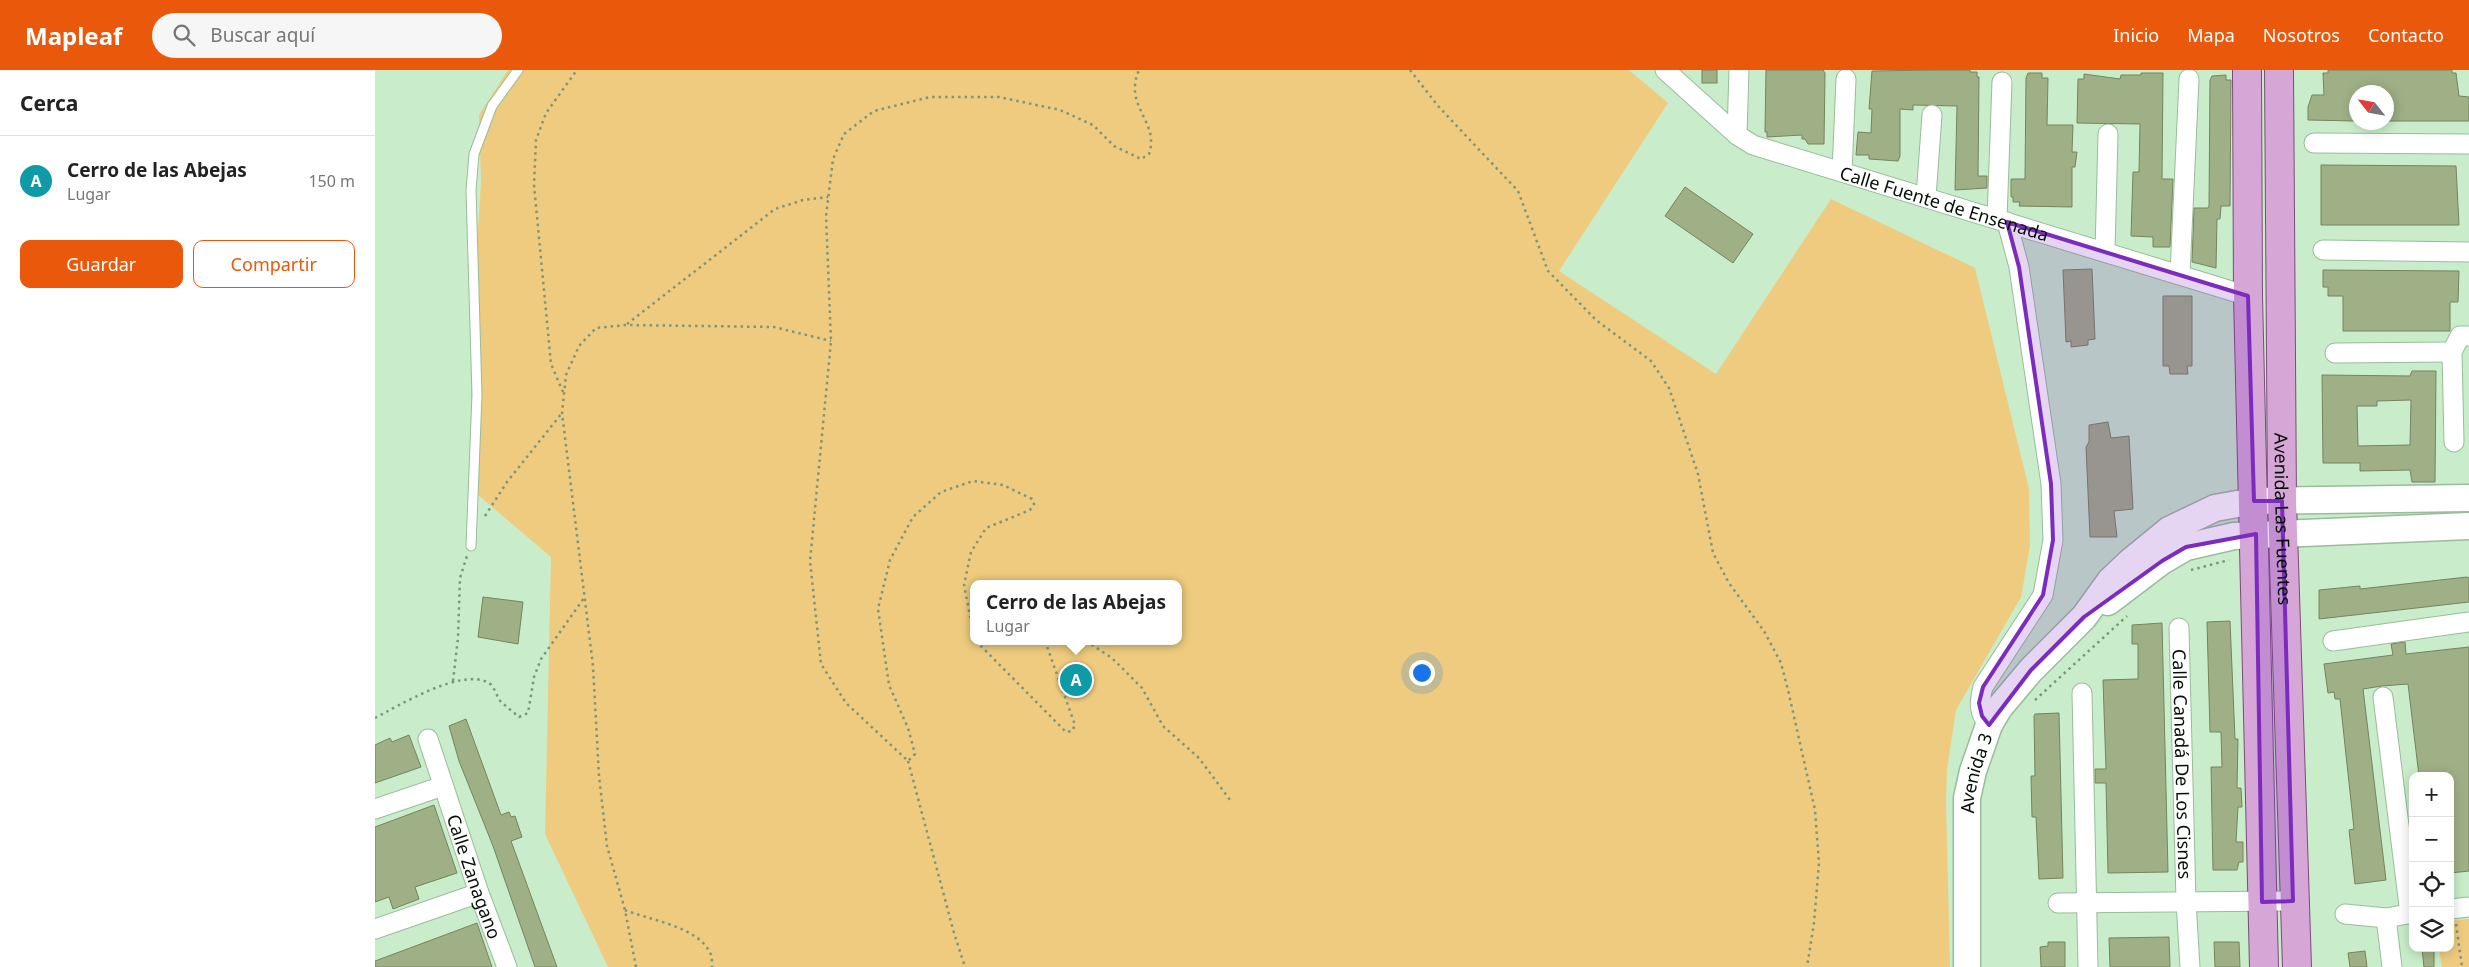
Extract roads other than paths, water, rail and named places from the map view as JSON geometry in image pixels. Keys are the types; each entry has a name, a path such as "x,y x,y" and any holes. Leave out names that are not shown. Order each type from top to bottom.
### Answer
{"main road":[{"name":"Avenida Las Fuentes","path":"2247,70 2248,296 2264,967"},
{"name":"Avenida Las Fuentes","path":"2279,70 2282,501 2293,815 2293,901 2297,967"}],"street":[{"name":"Calle Fuente de Ensenada","path":"1665,70 1737,135 1753,145 2248,296"},
{"path":"1737,135 1739,70"},
{"path":"1841,172 1846,79"},
{"path":"2180,274 2189,79"},
{"path":"1989,725 1982,716 1979,703 1983,688 2043,595 2053,540 2049,474 2019,267 2002,221 2002,82"},
{"path":"1926,197 1932,115"},
{"path":"2105,252 2108,134"},
{"path":"2314,143 2469,144"},
{"path":"2323,250 2469,252"},
{"path":"2454,442 2452,352 2460,336 2469,336"},
{"path":"2335,354 2452,352"},
{"name":"Avenida 3","path":"2172,556 2169,530 2215,508 2254,501 2469,498"},
{"name":"Avenida 3","path":"1967,967 1967,798 1973,772 1989,725 1999,708 2031,670 2084,617 2119,595 2186,547 2234,536 2255,534 2469,526"},
{"path":"2333,641 2469,622"},
{"name":"Calle Canadá De Los Cisnes","path":"2179,628 2185,901 2190,967"},
{"path":"2082,692 2088,967"},
{"path":"2383,697 2410,907"},
{"name":"Calle Zanagano","path":"428,740 479,893 507,967"},
{"path":"375,809 443,786"},
{"path":"375,929 479,893"},
{"path":"2058,903 2293,901"},
{"path":"2345,914 2386,918 2409,914"},
{"path":"2386,918 2391,967"}],"lane":[{"path":"471,546 477,395 471,190 474,154 492,106 518,70"}],"place":[{"name":"Cerro de las Abejas","path":"1076,680"}]}
